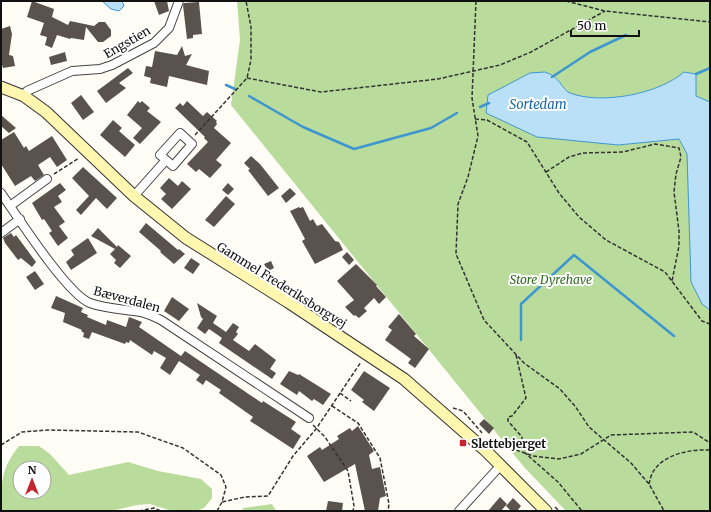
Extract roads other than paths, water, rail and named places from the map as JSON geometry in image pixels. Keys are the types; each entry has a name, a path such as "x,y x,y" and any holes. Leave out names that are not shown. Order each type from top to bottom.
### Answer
{"street":[{"name":"Engstien","path":"24,96 27,91 72,72 100,69 112,65 154,43 169,28 179,1"},
{"name":"Gammel Frederiksborgvej","path":"1,87 24,96 52,116 134,196 186,238 288,302 404,379 485,450 546,511"},
{"path":"180,133 192,144 172,166 166,160 160,156 180,133"},
{"path":"134,196 166,160"},
{"path":"10,206 47,179"},
{"name":"Bæverdalen","path":"1,193 59,275 72,290 88,302 106,308 142,312 161,320 309,418"},
{"path":"1,232 20,219"},
{"path":"459,511 501,465"}],"water":[{"path":"102,1 122,1 124,6 119,11 111,9"},
{"name":"Sortedam","path":"545,72 558,80 570,93 597,98 629,95 645,91 673,80 684,72 696,74 696,96 710,102 710,310 702,304 691,282 687,154 679,139 618,145 537,137 486,113 488,95 530,73"}],"waterway":[{"path":"552,77 590,52 626,35"},
{"path":"696,74 710,68"},
{"path":"226,85 235,89"},
{"path":"249,96 303,127 354,149 431,128 457,113"},
{"path":"480,107 489,103"},
{"path":"521,340 521,304 574,255 674,336"}],"place":[{"name":"Slettebjerget","path":"463,443"}],"park label":[{"name":"Store Dyrehave","path":"551,279"}]}
